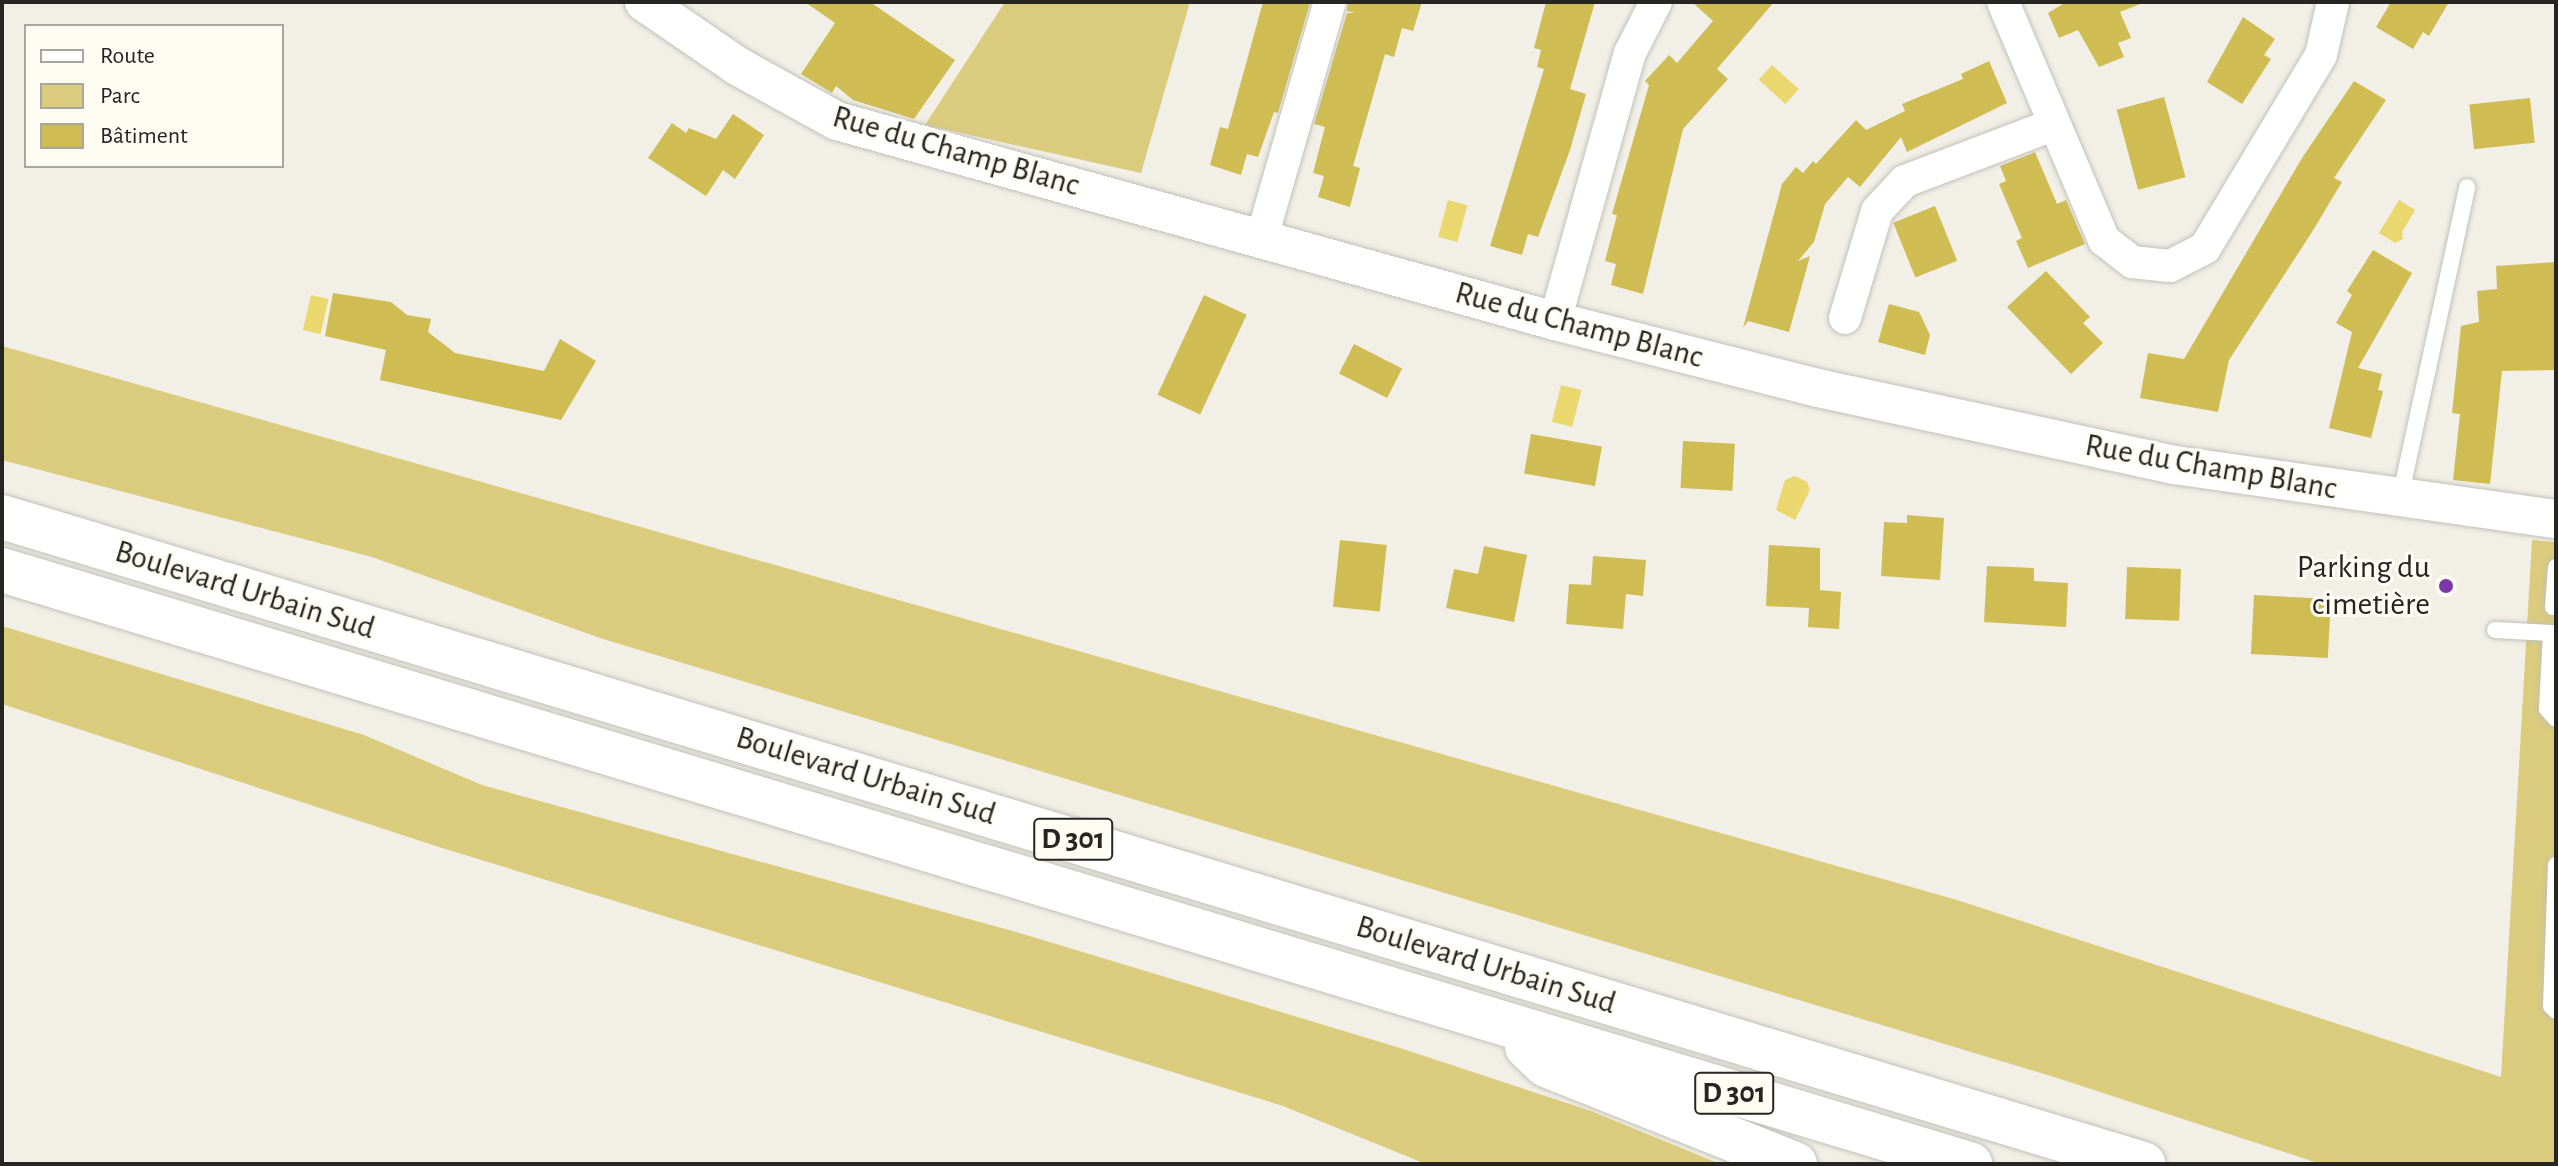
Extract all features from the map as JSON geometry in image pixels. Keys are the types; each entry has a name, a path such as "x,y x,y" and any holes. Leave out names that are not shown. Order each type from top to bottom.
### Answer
{"highway":[{"name":"Boulevard Urbain Sud","path":"2,517 2143,1164"},
{"name":"Boulevard Urbain Sud","path":"2,570 1970,1164"},
{"path":"1499,1022 1546,1065 1795,1164"}],"street":[{"name":"Rue du Champ Blanc","path":"644,2 739,67 837,121 1555,321 1818,388 2160,462 2400,499 2556,519"},
{"path":"1262,237 1330,2"},
{"path":"1555,321 1630,53 1656,2"},
{"path":"2003,2 2104,240 2132,262 2170,266 2205,248 2321,55 2333,2"},
{"path":"1845,318 1877,211 1905,181 2055,124"}],"lane":[{"path":"2400,499 2467,187"},
{"path":"2556,567 2552,675 2547,709 2556,719"},
{"path":"2495,630 2554,634"},
{"path":"2556,865 2551,1006 2556,1011"}],"green space":[{"path":"1005,2 1190,2 1141,173 925,125"},
{"path":"2,346 1957,900 2501,1077 2532,540 2556,542 2556,1164 2321,1164 2054,1077 603,639 372,557 2,460"},
{"path":"2,626 364,735 482,785 1023,934 1400,1048 1591,1111 1720,1164 1426,1164 1283,1106 439,847 2,704"}],"shaded area":[{"path":"1772,65 1799,89 1785,104 1759,80"},
{"path":"1448,200 1467,205 1457,242 1438,237"},
{"path":"2399,200 2415,210 2402,232 2403,239 2395,243 2379,233"},
{"path":"311,295 329,299 320,334 303,330"},
{"path":"1561,385 1581,390 1572,427 1552,422"},
{"path":"1795,476 1807,482 1810,490 1795,520 1776,510 1785,480"}],"building":[{"path":"805,2 870,2 955,60 914,119 853,100 836,86 832,93 801,74 835,23"},
{"path":"1263,2 1310,3 1278,113 1274,112 1258,157 1247,154 1241,175 1210,165 1220,127 1228,129"},
{"path":"1348,2 1422,2 1413,31 1402,28 1394,57 1385,54 1353,166 1360,168 1350,207 1318,197 1324,176 1313,173 1325,127 1314,124 1347,13 1355,13 1347,11"},
{"path":"1546,2 1595,2 1570,89 1586,94 1570,150 1538,237 1528,234 1522,255 1490,246 1544,69 1537,67 1541,50 1534,48"},
{"path":"1692,2 1774,2 1717,69 1728,79 1683,129 1643,294 1611,285 1616,264 1605,261 1617,215 1612,214 1649,85 1645,81 1669,55 1677,63 1713,21"},
{"path":"2066,2 2145,2 2120,12 2131,38 2118,43 2124,57 2099,67 2078,30 2059,38 2048,13"},
{"path":"2391,2 2449,2 2429,36 2423,32 2413,49 2376,27"},
{"path":"2243,17 2275,39 2264,55 2271,59 2242,104 2207,82"},
{"path":"1989,61 2007,103 1907,152 1901,137 1860,187 1848,177 1825,204 1814,242 1798,261 1810,256 1789,332 1748,321 1743,328 1782,184 1796,167 1803,173 1813,161 1816,164 1856,120 1866,130 1905,111 1902,104 1963,79 1961,74"},
{"path":"2354,81 2386,100 2334,178 2342,182 2312,232 2229,360 2218,412 2140,398 2148,353 2184,359 2302,158"},
{"path":"2164,97 2185,177 2138,190 2117,110"},
{"path":"2530,98 2535,143 2474,149 2469,104"},
{"path":"733,114 764,135 735,179 723,170 706,196 648,158 672,123 686,133 689,128 716,139"},
{"path":"2035,152 2057,204 2066,200 2085,244 2028,268 2016,241 2022,238 1999,184 2006,181 2000,166"},
{"path":"1935,206 1957,261 1915,278 1893,223"},
{"path":"2373,250 2412,273 2358,368 2382,374 2378,390 2383,391 2371,438 2329,428 2352,332 2336,323 2352,295 2347,291"},
{"path":"2556,262 2556,370 2502,371 2490,484 2453,480 2460,414 2452,413 2461,326 2479,322 2477,291 2497,289 2496,266"},
{"path":"2046,271 2090,317 2083,323 2103,343 2071,374 2007,307"},
{"path":"333,293 391,302 407,315 431,319 428,332 455,353 544,371 560,339 596,361 561,420 380,380 386,350 325,336"},
{"path":"1204,295 1247,315 1200,415 1158,395"},
{"path":"1889,304 1919,312 1930,335 1925,355 1878,342"},
{"path":"1354,344 1402,369 1387,398 1339,373"},
{"path":"1531,434 1602,447 1595,486 1524,473"},
{"path":"1683,441 1735,444 1732,491 1681,488"},
{"path":"1907,515 1944,518 1940,580 1881,576 1884,522 1907,523"},
{"path":"1340,540 1387,545 1380,612 1333,607"},
{"path":"1769,545 1820,548 1820,590 1841,592 1839,629 1808,627 1809,608 1766,606"},
{"path":"1484,546 1527,555 1514,622 1446,608 1454,569 1478,574"},
{"path":"1593,556 1646,560 1643,596 1626,594 1623,629 1566,624 1569,584 1591,585"},
{"path":"1987,566 2034,568 2034,581 2068,583 2066,627 1984,622"},
{"path":"2127,567 2181,569 2179,621 2125,619"},
{"path":"2254,595 2331,599 2328,658 2251,654"}],"place":[{"name":"Parking du cimetière","path":"2446,586"}]}
